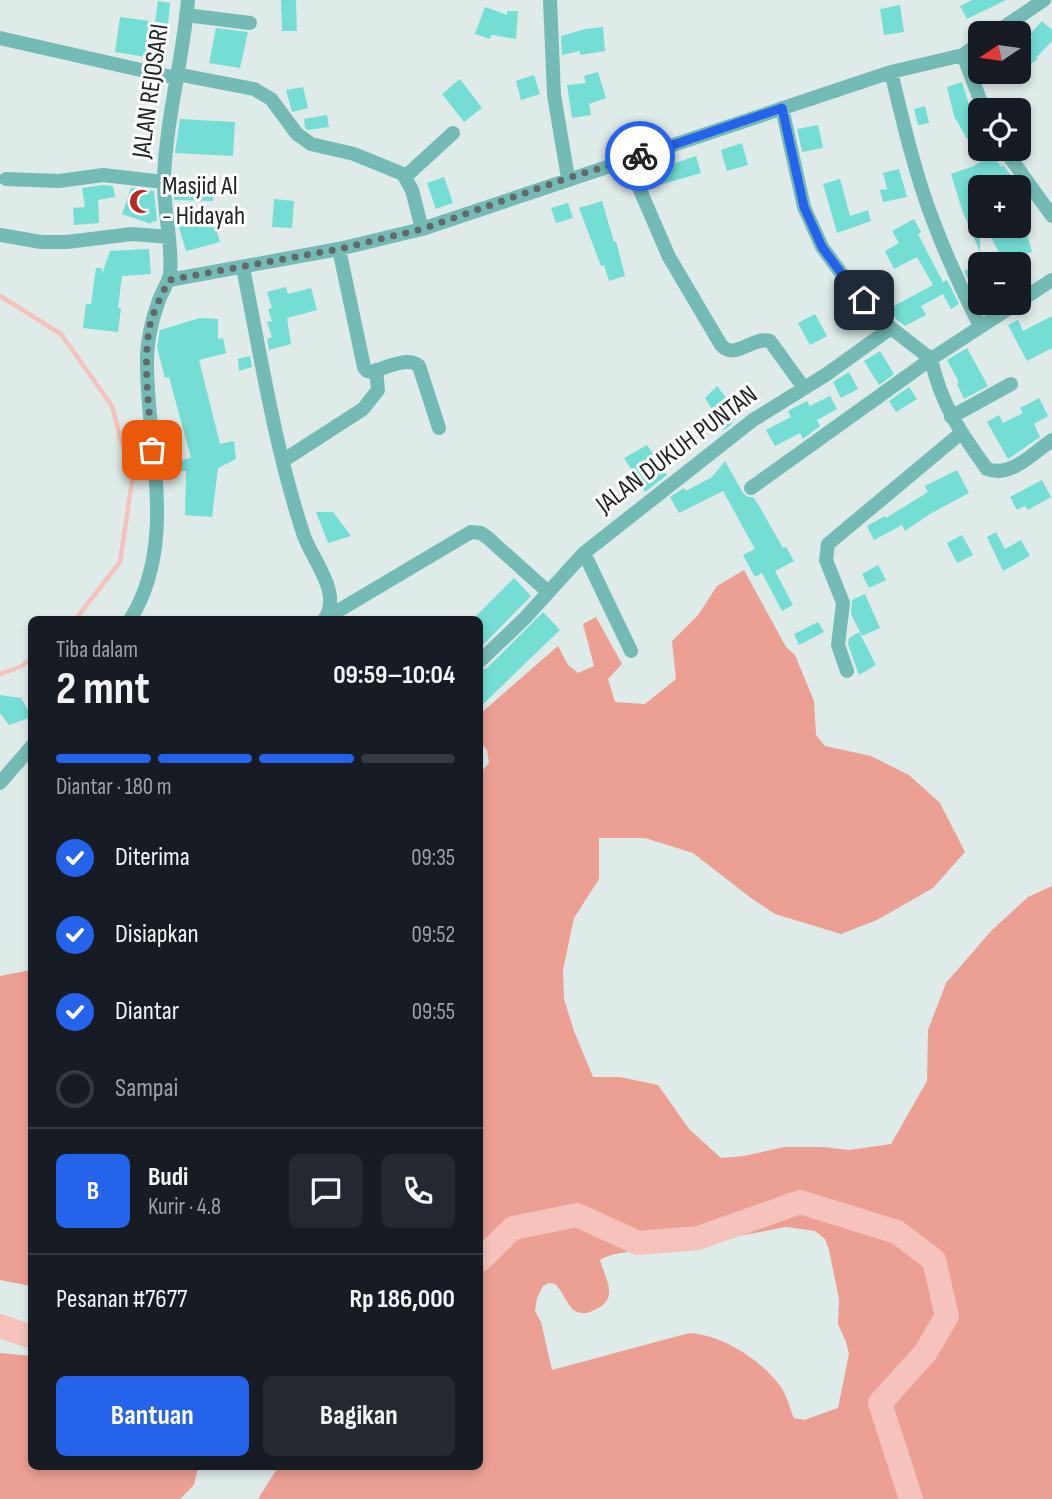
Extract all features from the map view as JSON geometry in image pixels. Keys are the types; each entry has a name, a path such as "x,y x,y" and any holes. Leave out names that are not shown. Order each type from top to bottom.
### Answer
{"street":[{"path":"550,0 554,95 568,178"},
{"path":"1013,21 1044,0"},
{"path":"187,7 250,23"},
{"name":"JALAN REJOSARI","path":"132,616 147,589 152,573 158,521 147,354 150,325 169,280 169,237 163,182 167,124 187,7"},
{"path":"0,38 176,76 254,89 271,99 297,134 311,144 366,159 391,168 405,177 412,190 422,229"},
{"path":"169,280 339,249 422,229 891,72 962,55 968,51"},
{"path":"962,55 979,98"},
{"path":"891,72 911,155 931,216 953,271 980,326"},
{"path":"782,108 804,207 822,247 850,285 891,328 931,359 936,384 951,417 987,469 1005,472 1052,440"},
{"path":"405,177 453,133"},
{"path":"627,160 669,257 721,345 734,351 759,340 770,341 804,388"},
{"path":"1013,161 1052,216"},
{"path":"6,179 60,181 108,175 163,182"},
{"path":"0,235 41,242 67,242 132,234 169,237"},
{"path":"339,249 363,367 367,371 408,361 415,362 419,366 439,428"},
{"path":"243,268 284,460 304,537 329,590 331,605 326,616"},
{"path":"1031,294 1052,280"},
{"path":"751,488 931,359 997,315"},
{"name":"JALAN DUKUH PUNTAN","path":"483,658 525,618 584,553 753,420 891,328"},
{"path":"284,460 363,409 378,390 376,370"},
{"path":"951,417 1011,384"},
{"path":"847,671 838,645 844,603 826,561 828,544 961,433"},
{"path":"329,616 471,532 481,533 488,538 548,592"},
{"path":"584,553 631,651"},
{"path":"0,783 28,751"}],"shaded area":[{"path":"744,570 786,647 795,655 814,701 816,735 825,746 871,756 909,775 940,803 965,852 933,888 877,920 841,934 775,914 693,853 645,838 599,838 599,879 574,918 563,970 564,999 574,1031 593,1077 620,1077 658,1085 689,1129 721,1158 784,1147 849,1150 891,1144 927,1081 928,1030 946,983 992,930 1028,897 1052,886 1052,1499 258,1499 276,1470 483,1470 483,770 489,763 487,750 483,745 483,711 558,646 568,665 578,673 594,666 583,624 596,617 622,664 608,679 615,702 645,704 676,679 672,641 698,615 717,586","holes":["786,1227 815,1231 825,1239 839,1299 838,1324 849,1354 838,1408 804,1420 794,1418 781,1387 764,1368 727,1344 714,1338 689,1333 552,1370 541,1322 535,1311 537,1298 543,1286 549,1283 555,1284 572,1309 579,1313 588,1313 601,1307 609,1296 608,1283 600,1260 607,1257"]},
{"path":"28,971 28,1285 0,1280 0,976"},
{"path":"0,1353 28,1356 28,1470 197,1470 194,1485 180,1499 0,1499"}],"building":[{"path":"281,0 296,0 297,31 282,31"},
{"path":"972,0 1006,0 967,19 960,6"},
{"path":"158,1 170,3 168,25 155,23"},
{"path":"900,5 904,32 884,35 880,9"},
{"path":"485,7 507,15 507,11 518,11 516,39 491,35 490,39 475,34"},
{"path":"120,17 150,21 146,57 115,52"},
{"path":"1042,21 1052,30 1052,41 1031,64 1033,37 1031,33"},
{"path":"603,27 605,51 580,55 580,51 562,55 561,36"},
{"path":"216,28 248,32 240,68 209,63"},
{"path":"598,72 606,98 589,104 591,115 572,118 567,85 586,83 584,76"},
{"path":"534,75 540,94 521,100 516,81"},
{"path":"460,79 482,108 464,122 442,94"},
{"path":"962,82 968,102 967,139 954,116 947,87"},
{"path":"303,87 308,108 292,112 286,90"},
{"path":"925,106 929,123 918,125 914,109"},
{"path":"327,115 329,127 308,130 305,128 304,119"},
{"path":"180,119 235,122 233,156 175,153"},
{"path":"818,125 823,148 802,152 797,129"},
{"path":"742,143 748,165 727,171 721,150"},
{"path":"696,156 701,173 656,186 652,171"},
{"path":"982,161 997,161 1011,175 968,175 968,224 951,174"},
{"path":"899,169 907,197 883,202 880,190 887,189 883,173"},
{"path":"444,177 453,203 436,209 427,183"},
{"path":"840,179 850,216 868,210 871,221 837,233 823,184"},
{"path":"174,182 214,183 213,201 174,200"},
{"path":"113,186 115,197 98,200 99,223 74,225 73,208 85,207 82,188"},
{"name":"Masjid Al - Hidayah","path":"131,188 154,191 157,221 151,224 122,214"},
{"path":"274,199 294,201 292,228 272,227"},
{"path":"602,201 625,276 609,281 579,208"},
{"path":"568,203 573,218 556,223 551,208"},
{"path":"212,215 220,242 186,251 178,224"},
{"path":"914,219 921,232 918,234 943,282 947,280 959,304 951,309 943,294 921,306 926,315 905,326 896,319 890,308 933,285 917,257 894,269 885,251 899,243 892,231"},
{"path":"974,238 980,238 980,252"},
{"path":"992,238 1028,238 1032,252 1031,252 999,252"},
{"path":"149,249 151,274 122,276 118,332 83,328 86,304 91,304 96,268 102,268 102,274 110,251"},
{"path":"286,287 288,294 311,288 317,310 287,318 291,344 269,350 267,339 272,337 267,322 272,321 268,309 272,308 267,292"},
{"path":"815,314 827,336 810,345 798,323"},
{"path":"1052,316 1052,348 1027,361 1008,325 1018,320 1023,331"},
{"path":"200,318 218,319 218,339 223,338 226,353 199,360 220,444 234,441 236,459 218,468 212,517 185,515 186,471 178,471 182,460 191,458 169,377 165,378 157,347 160,330"},
{"path":"967,348 988,386 964,399 957,384 959,382 947,360"},
{"path":"880,351 894,374 879,385 864,361"},
{"path":"250,356 252,367 239,371 238,359"},
{"path":"849,372 858,389 841,398 833,382"},
{"path":"717,386 738,413 731,425 724,430 705,398"},
{"path":"909,387 917,399 896,412 889,401"},
{"path":"830,396 837,409 817,420 820,426 803,439 800,433 775,446 766,430 791,417 788,411 807,401 810,406"},
{"path":"1039,398 1048,416 1034,424 1040,437 1008,459 987,422 999,415 1003,423 1023,413 1020,408"},
{"path":"647,445 667,475 645,492 624,458"},
{"path":"725,461 743,493 753,497 783,548 786,547 794,561 775,571 793,605 782,611 762,573 755,577 743,555 755,549 723,491 679,513 670,497 684,488 686,491 712,477"},
{"path":"957,470 969,493 905,531 902,525 874,540 867,526 885,516 886,518 928,492 925,486"},
{"path":"1042,480 1051,497 1028,510 1025,506 1017,510 1010,497"},
{"path":"316,512 333,512 351,536 328,543"},
{"path":"996,532 1005,549 1021,540 1030,556 1003,571 987,537"},
{"path":"962,535 973,555 957,563 947,543"},
{"path":"878,565 886,580 869,588 862,574"},
{"path":"514,578 531,596 483,645 483,616 476,616"},
{"path":"865,594 880,628 862,636 851,614 852,600"},
{"path":"543,612 560,630 483,704 483,669"},
{"path":"818,622 824,632 799,645 794,634"},
{"path":"859,632 876,665 859,675 848,644 849,638"},
{"path":"0,695 21,698 28,710 28,718 9,725 0,713"}],"waterway":[{"path":"0,296 61,334 112,406 132,481 120,562 78,616"},
{"path":"0,674 28,661"},
{"path":"483,1257 513,1228 577,1215 638,1243 698,1238 800,1202 897,1232 934,1260 947,1316 925,1353 880,1403 911,1499"},
{"path":"0,1326 28,1336"}],"way so far":[{"path":"152,450 147,354 150,325 169,280 339,249 422,229 640,156"}],"place":[{"name":"Masjid Al - Hidayah","path":"142,201"}],"route":[{"path":"640,156 782,108 804,207 822,247 864,300"}]}
